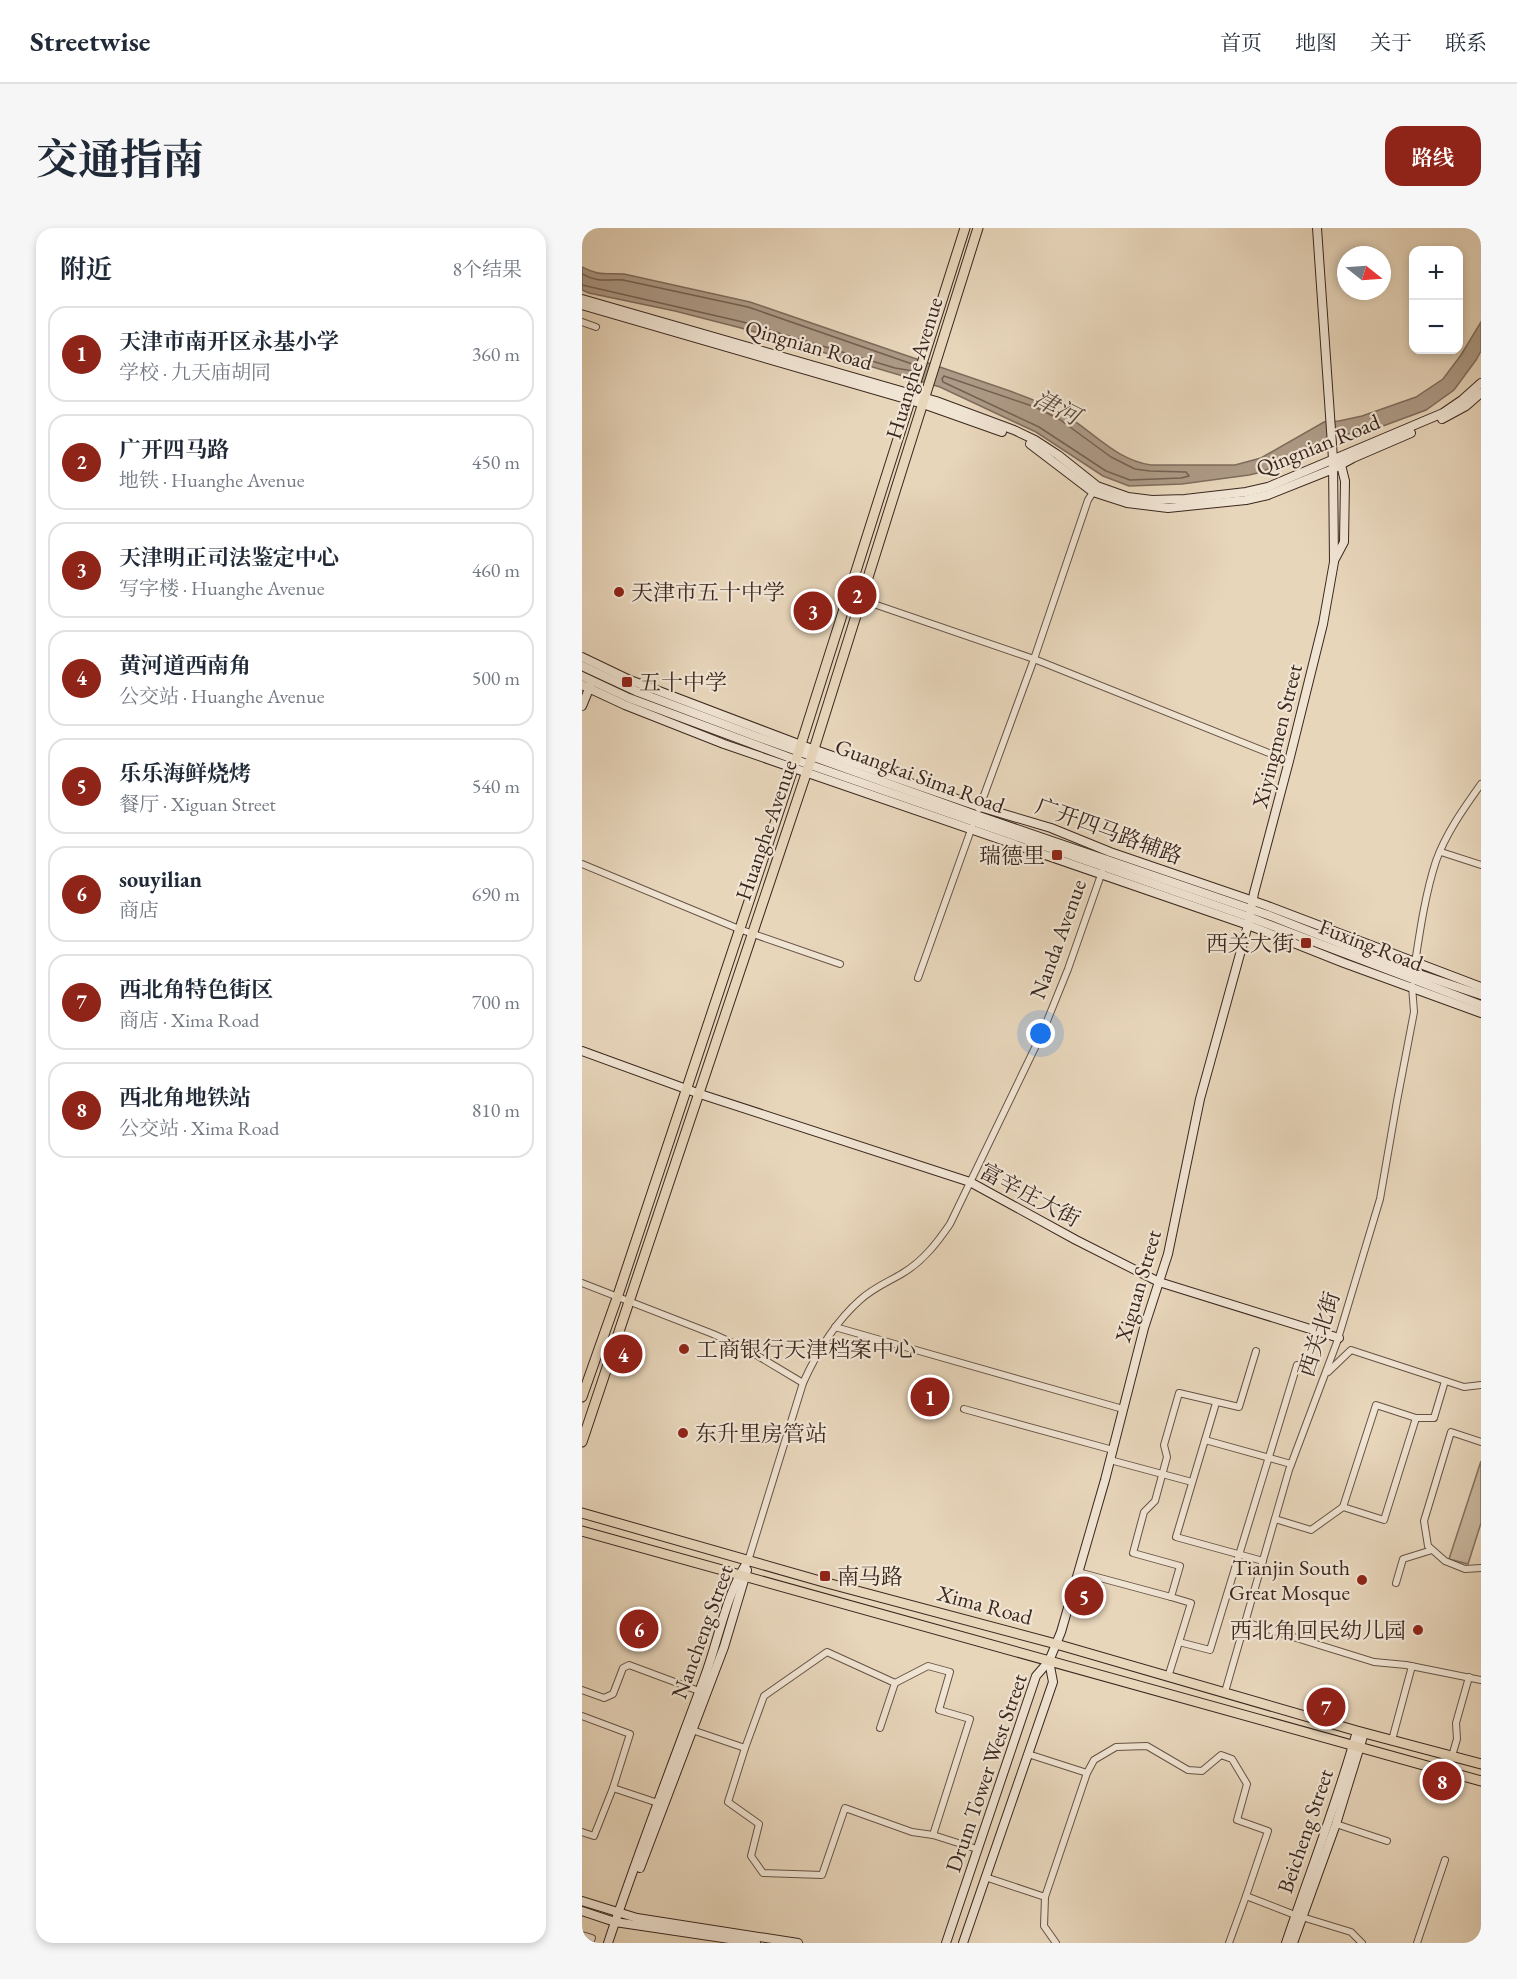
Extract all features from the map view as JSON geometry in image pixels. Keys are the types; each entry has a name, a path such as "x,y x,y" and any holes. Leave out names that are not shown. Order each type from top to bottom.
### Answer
{"main road":[{"name":"Huanghe Avenue","path":"582,1397 797,756 966,228"},
{"name":"Huanghe Avenue","path":"582,1442 810,761 978,228"},
{"name":"Xima Road","path":"582,1513 1481,1764"},
{"name":"Xima Road","path":"582,1531 1481,1781"}],"street":[{"path":"1317,228 1332,415"},
{"path":"1322,228 1332,415"},
{"name":"Qingnian Road","path":"582,299 925,397 1022,440 1095,489 1152,500 1185,500 1268,487 1336,458 1447,417 1477,396 1481,383"},
{"name":"Qingnian Road","path":"582,305 913,393"},
{"path":"582,322 596,327"},
{"name":"Xiyingmen Street","path":"1250,913 1323,624 1334,562 1336,458 1332,415"},
{"path":"918,978 1034,659 1088,500 1095,489"},
{"path":"861,600 1034,659 1289,761"},
{"path":"582,657 598,669 588,685 582,706"},
{"name":"Guangkai Sima Road","path":"582,666 598,669 655,699 810,761 1250,913"},
{"name":"Guangkai Sima Road","path":"582,676 588,685 797,756"},
{"path":"797,756 975,818"},
{"name":"西关北街","path":"1225,1692 1291,1464 1339,1338 1380,1199 1414,1012 1413,975 1424,910 1437,860 1458,816 1481,784"},
{"name":"广开四马路辅路","path":"975,818 1051,828 1105,863 1250,913"},
{"path":"1441,852 1481,865"},
{"name":"Nanda Avenue","path":"748,1561 803,1383 822,1344 859,1300 920,1261 937,1243 950,1224 1043,1030 1068,969 1105,863"},
{"path":"582,864 739,929 840,964"},
{"path":"1250,913 1344,963 1481,987"},
{"path":"1250,913 1413,975 1481,1013"},
{"name":"Fuxing Road","path":"1250,913 1413,975 1481,1005"},
{"name":"Xiguan Street","path":"1049,1661 1078,1572 1113,1450 1144,1328 1168,1254 1200,1099 1250,913"},
{"name":"Fuxing Road","path":"1413,975 1481,995"},
{"name":"富辛庄大街","path":"582,1051 700,1094 970,1182 1159,1282 1339,1338"},
{"path":"582,1283 732,1342 803,1383"},
{"path":"835,1327 1123,1409"},
{"path":"1326,1374 1351,1350 1464,1387 1481,1384"},
{"path":"1171,1597 1180,1566 1133,1552 1144,1512 1155,1501 1167,1457 1164,1445 1179,1393 1239,1407 1256,1351"},
{"path":"1179,1642 1210,1650 1297,1365"},
{"path":"1275,1519 1311,1530 1343,1507 1376,1405 1416,1418 1434,1418 1445,1381"},
{"path":"1215,1403 1176,1537 1263,1561"},
{"path":"964,1409 1113,1450"},
{"path":"1343,1507 1384,1520 1416,1418"},
{"path":"1481,1442 1451,1432 1424,1521 1428,1546 1432,1550 1449,1563 1465,1569 1481,1568"},
{"path":"1205,1440 1291,1464"},
{"path":"1110,1460 1192,1482"},
{"path":"1396,1583 1403,1559 1432,1550"},
{"name":"Nancheng Street","path":"620,1918 658,1803 748,1561"},
{"path":"1078,1572 1191,1603 1168,1677"},
{"name":"Nancheng Street","path":"608,1943 620,1918 724,1647 742,1576"},
{"path":"1245,1623 1374,1662 1412,1666 1481,1680"},
{"path":"895,1683 827,1652 764,1696 728,1802 759,1824 751,1856 763,1873 822,1875 846,1808 912,1832 933,1835 977,1849"},
{"name":"Drum Tower West Street","path":"963,1943 1053,1682 1049,1661"},
{"name":"Drum Tower West Street","path":"946,1943 1036,1676 1049,1661"},
{"path":"582,1690 604,1698 612,1694 623,1668 629,1665 699,1691"},
{"path":"880,1728 895,1683 928,1666 950,1672 939,1710 970,1719 933,1835"},
{"path":"1392,1740 1412,1666"},
{"path":"1452,1756 1457,1739 1456,1723 1469,1677"},
{"path":"582,1716 630,1734 613,1788 594,1836 582,1832"},
{"path":"693,1730 745,1748"},
{"name":"Beicheng Street","path":"1293,1943 1299,1916 1361,1732"},
{"path":"1056,1943 1044,1926 1045,1897 1087,1773 1094,1760 1116,1747 1147,1746 1188,1770 1202,1771 1221,1755 1232,1759 1247,1784 1238,1820 1268,1831 1229,1943"},
{"name":"Beicheng Street","path":"1286,1943 1336,1824 1356,1746"},
{"path":"1028,1754 1087,1773"},
{"path":"613,1788 658,1803"},
{"path":"1336,1824 1387,1841"},
{"path":"1417,1943 1444,1860"},
{"path":"985,1877 1045,1897"},
{"path":"1246,1896 1351,1932 1362,1943"},
{"path":"582,1901 620,1918 637,1918 798,1943"},
{"path":"582,1911 756,1943"},
{"path":"582,1935 592,1938 590,1943"}],"shaded area":[{"path":"1481,1461 1481,1523 1468,1564 1449,1559"}],"water":[{"path":"582,267 598,273 624,274 750,302 1043,404 1073,420 1115,451 1138,462 1151,465 1235,465 1261,458 1324,422 1362,416 1416,397 1443,379 1463,354 1481,322 1481,351 1454,390 1426,410 1383,426 1326,439 1262,472 1182,484 1129,486 1103,476 1036,432 940,387 741,328 582,290"}],"place":[{"name":"天津市五十中学","path":"619,592"},
{"name":"广开四马路","path":"857,595"},
{"name":"天津明正司法鉴定中心","path":"813,611"},
{"name":"五十中学","path":"627,682"},
{"name":"瑞德里","path":"1057,855"},
{"name":"西关大街","path":"1306,943"},
{"name":"工商银行天津档案中心","path":"684,1349"},
{"name":"黄河道西南角","path":"623,1354"},
{"name":"天津市南开区永基小学","path":"930,1397"},
{"name":"东升里房管站","path":"683,1433"},
{"name":"南马路","path":"825,1576"},
{"name":"Tianjin South Great Mosque","path":"1362,1580"},
{"name":"乐乐海鲜烧烤","path":"1084,1596"},
{"name":"souyilian","path":"639,1629"},
{"name":"西北角回民幼儿园","path":"1418,1630"},
{"name":"西北角特色街区","path":"1326,1707"},
{"name":"西北角地铁站","path":"1442,1781"}],"water label":[{"name":"津河","path":"1057,407"}]}
